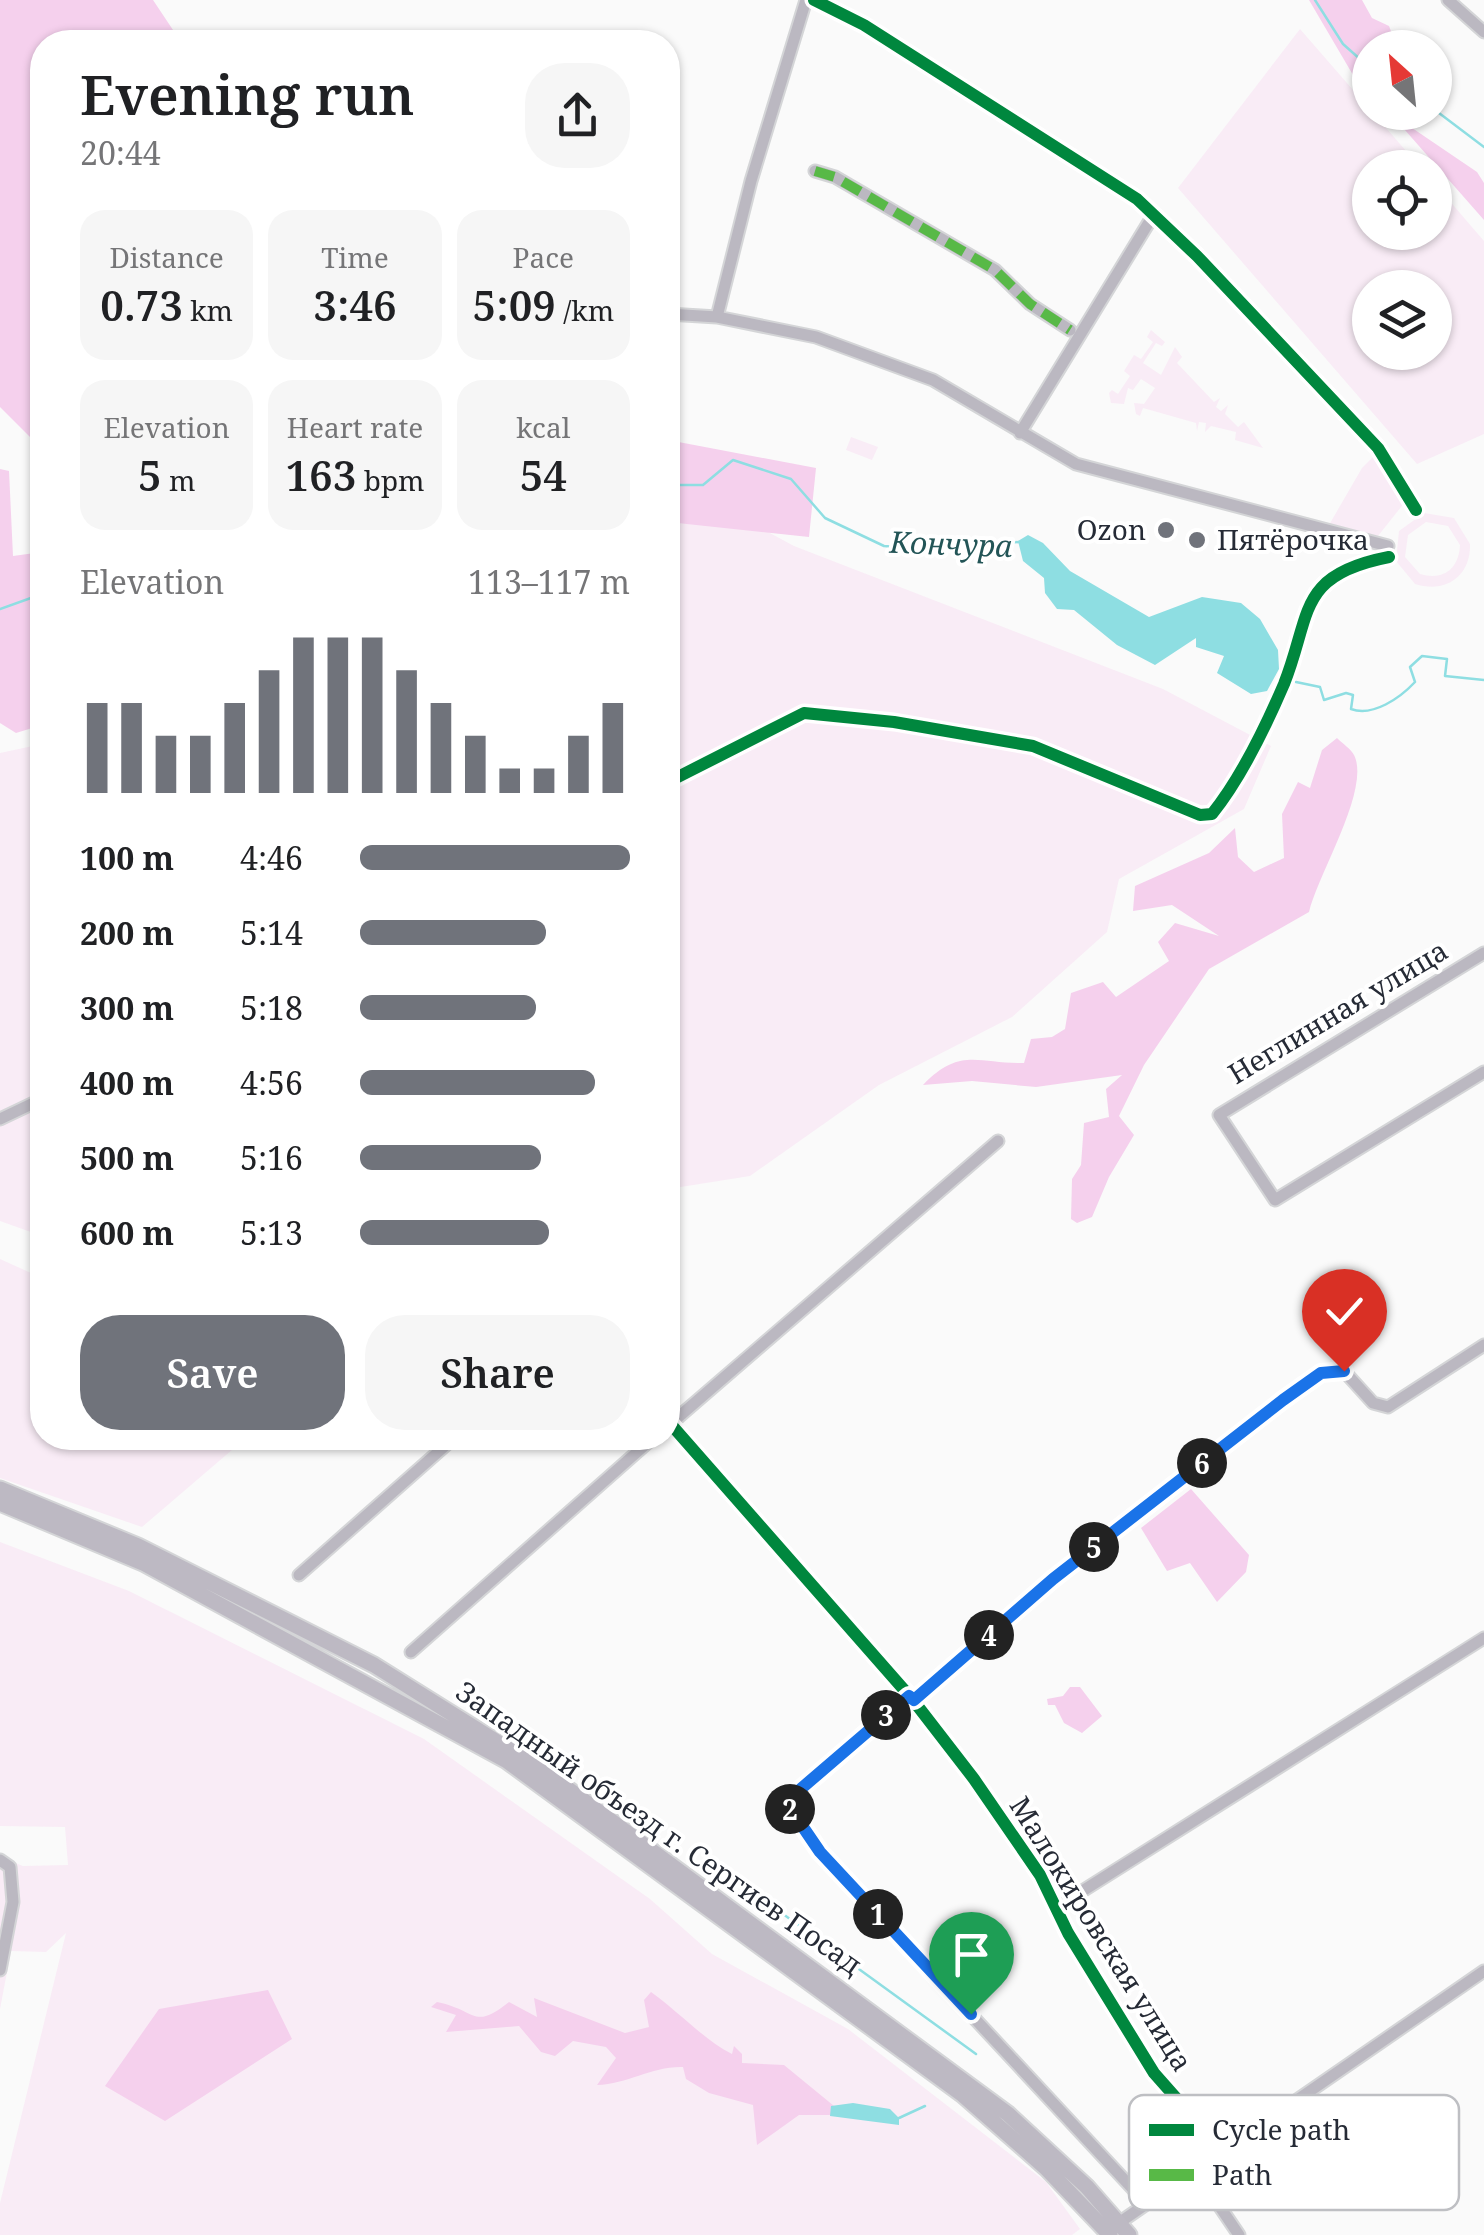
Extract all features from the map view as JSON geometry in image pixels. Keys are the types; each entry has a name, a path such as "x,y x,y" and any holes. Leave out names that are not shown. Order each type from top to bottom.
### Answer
{"main road":[{"name":"Западный объезд г. Сергиев Посад","path":"0,1489 138,1546 374,1665 546,1772 926,2049 1008,2114 1113,2232"},
{"name":"Западный объезд г. Сергиев Посад","path":"0,1503 143,1563 507,1761 962,2095 1113,2232"}],"street":[{"path":"717,317 751,181 806,0"},
{"path":"814,0 864,25 1154,214 1378,448 1416,510"},
{"path":"1448,0 1484,32"},
{"path":"815,171 835,176 994,270 1030,304 1070,330"},
{"path":"1020,433 1154,214"},
{"path":"680,315 717,317 816,337 897,365 992,412 1057,457 1112,476 1388,552 1320,587 1301,620 1281,690 1212,814 1200,814 1032,746 894,722 804,713 680,776"},
{"name":"Неглинная улица","path":"1484,953 1219,1115 1275,1200 1484,1072"},
{"path":"0,1119 30,1105"},
{"path":"680,1414 998,1141"},
{"path":"1129,2185 820,1852 790,1808 796,1793 1053,1579 1321,1373 1344,1371 1373,1403 1388,1407 1484,1345"},
{"name":"Малокировская улица","path":"680,1438 911,1698 974,1779 1057,1908 1068,1933 1154,2073 1173,2095"},
{"path":"299,1575 440,1450"},
{"path":"411,1652 639,1450"},
{"name":"Малокировская улица","path":"1057,1908 1484,1638"},
{"path":"0,1860 10,1868 13,1902 0,1970"},
{"path":"1305,2095 1484,1972"},
{"path":"1113,2232 1135,2210"},
{"path":"1222,2210 1239,2235"}],"shaded area":[{"path":"0,0 153,0 173,30 30,30 30,437 0,407"},
{"path":"1309,0 1362,0 1372,18 1389,26 1391,30 1352,30 1352,73"},
{"path":"1300,29 1352,89 1352,130 1388,130 1405,150 1352,150 1352,250 1452,250 1452,204 1484,241 1484,434 1417,464 1178,188"},
{"path":"1405,130 1415,130 1445,150 1423,150"},
{"path":"1452,155 1477,172 1484,183 1484,220 1452,184"},
{"path":"1151,330 1165,342 1162,346 1156,343 1143,363 1161,375 1175,347 1182,357 1177,363 1214,402 1220,398 1216,407 1221,411 1228,405 1225,414 1238,427 1244,422 1263,448 1235,440 1236,432 1211,426 1205,432 1206,423 1199,422 1197,431 1196,423 1143,408 1140,416 1136,414 1134,403 1144,404 1155,388 1141,379 1133,390 1128,388 1124,404 1111,403 1109,393 1112,390 1118,394 1130,376 1124,371 1134,355 1141,359 1153,342 1147,337"},
{"path":"851,437 878,447 872,460 846,450"},
{"path":"680,442 816,468 809,537 680,523"},
{"path":"1373,457 1379,458 1405,502 1378,536 1329,525 1362,468"},
{"path":"0,469 9,471 13,556 30,554 30,729 16,733 0,723"},
{"path":"1424,513 1454,518 1470,544 1466,565 1446,584 1415,584 1396,561 1399,531","holes":["1426,522 1448,526 1460,545 1457,561 1442,574 1420,574 1405,557 1408,535"]},
{"path":"746,520 794,546 1163,689 1271,746 1244,809 1119,879 1107,932 1012,1017 879,1085 750,1176 680,1187 680,523"},
{"path":"1337,738 1354,755 1355,789 1309,912 1209,969 1144,1065 1119,1116 1134,1135 1109,1177 1092,1217 1077,1223 1071,1219 1072,1179 1081,1165 1084,1123 1109,1117 1106,1089 1122,1075 1036,1087 972,1081 923,1085 959,1061 1024,1063 1031,1039 1052,1037 1065,1029 1071,993 1103,982 1116,997 1169,961 1158,942 1175,923 1219,936 1172,905 1133,911 1135,886 1209,853 1235,828 1238,857 1254,872 1284,858 1282,814 1298,782 1310,788 1322,750"},
{"path":"30,747 30,1232 0,1221 0,753"},
{"path":"0,1259 30,1273 30,1450 232,1450 142,1527 0,1478"},
{"path":"1191,1489 1249,1555 1246,1572 1217,1602 1190,1563 1167,1571 1141,1528"},
{"path":"0,1542 129,1591 424,1739 650,1899 712,1954 848,2029 1046,2182 1080,2229 1072,2235 0,2235 0,2203 66,1933 46,1952 11,1951 0,2009 0,1857 23,1866 68,1865 65,1827 0,1826"},
{"path":"1070,1687 1080,1687 1102,1716 1082,1733 1064,1723 1055,1705 1048,1705 1047,1699 1063,1696"},
{"path":"268,1990 292,2039 165,2121 105,2086 159,2009"},
{"path":"651,1992 732,2054 734,2046 742,2054 742,2063 784,2065 845,2115 799,2115 757,2145 753,2105 709,2093 686,2079 683,2067 597,2085 616,2058 606,2047 573,2041 555,2056 541,2052 519,2026 446,2032 456,2015 431,2007 437,2002 481,2017 509,2002 537,2017 534,1998 625,2033 649,2027 644,2000"}],"water":[{"path":"1028,535 1043,543 1070,571 1149,617 1202,597 1241,603 1260,619 1278,650 1279,669 1267,691 1251,694 1217,673 1224,656 1196,647 1196,638 1155,665 1117,645 1074,610 1057,609 1045,593 1044,578 1023,561 1018,541"},
{"path":"853,2103 890,2109 899,2118 899,2125 830,2116 831,2106"}],"waterway":[{"path":"1315,0 1352,52"},
{"path":"1452,123 1484,147"},
{"name":"Кончура","path":"680,485 703,485 733,460 791,479 825,518 884,546 920,549 1019,542"},
{"name":"Кончура","path":"0,609 30,598"},
{"name":"Кончура","path":"1296,682 1320,687 1324,700 1346,693 1353,695 1351,709 1359,711 1386,704 1409,688 1415,682 1410,667 1422,656 1447,659 1445,676 1484,680"},
{"path":"750,1890 976,2054"},
{"path":"899,2118 925,2106"}],"marked path":[{"path":"815,171 835,177 995,270 1030,304 1070,330"}],"cycle path":[{"path":"814,0 864,25 1137,199 1197,256 1378,448 1416,510"},
{"path":"680,776 804,713 894,722 1033,746 1200,815 1212,814 1243,768 1269,717 1312,601 1337,575 1389,557"},
{"path":"680,1435 913,1700 974,1779 1040,1875 1068,1933 1154,2073 1173,2095"}],"place":[{"name":"Ozon","path":"1166,530"},
{"name":"Пятёрочка","path":"1197,540"}],"route":[{"path":"971,2014 820,1852 790,1808 796,1793 909,1696 914,1700 1053,1579 1283,1400 1321,1373 1344,1371"}]}
